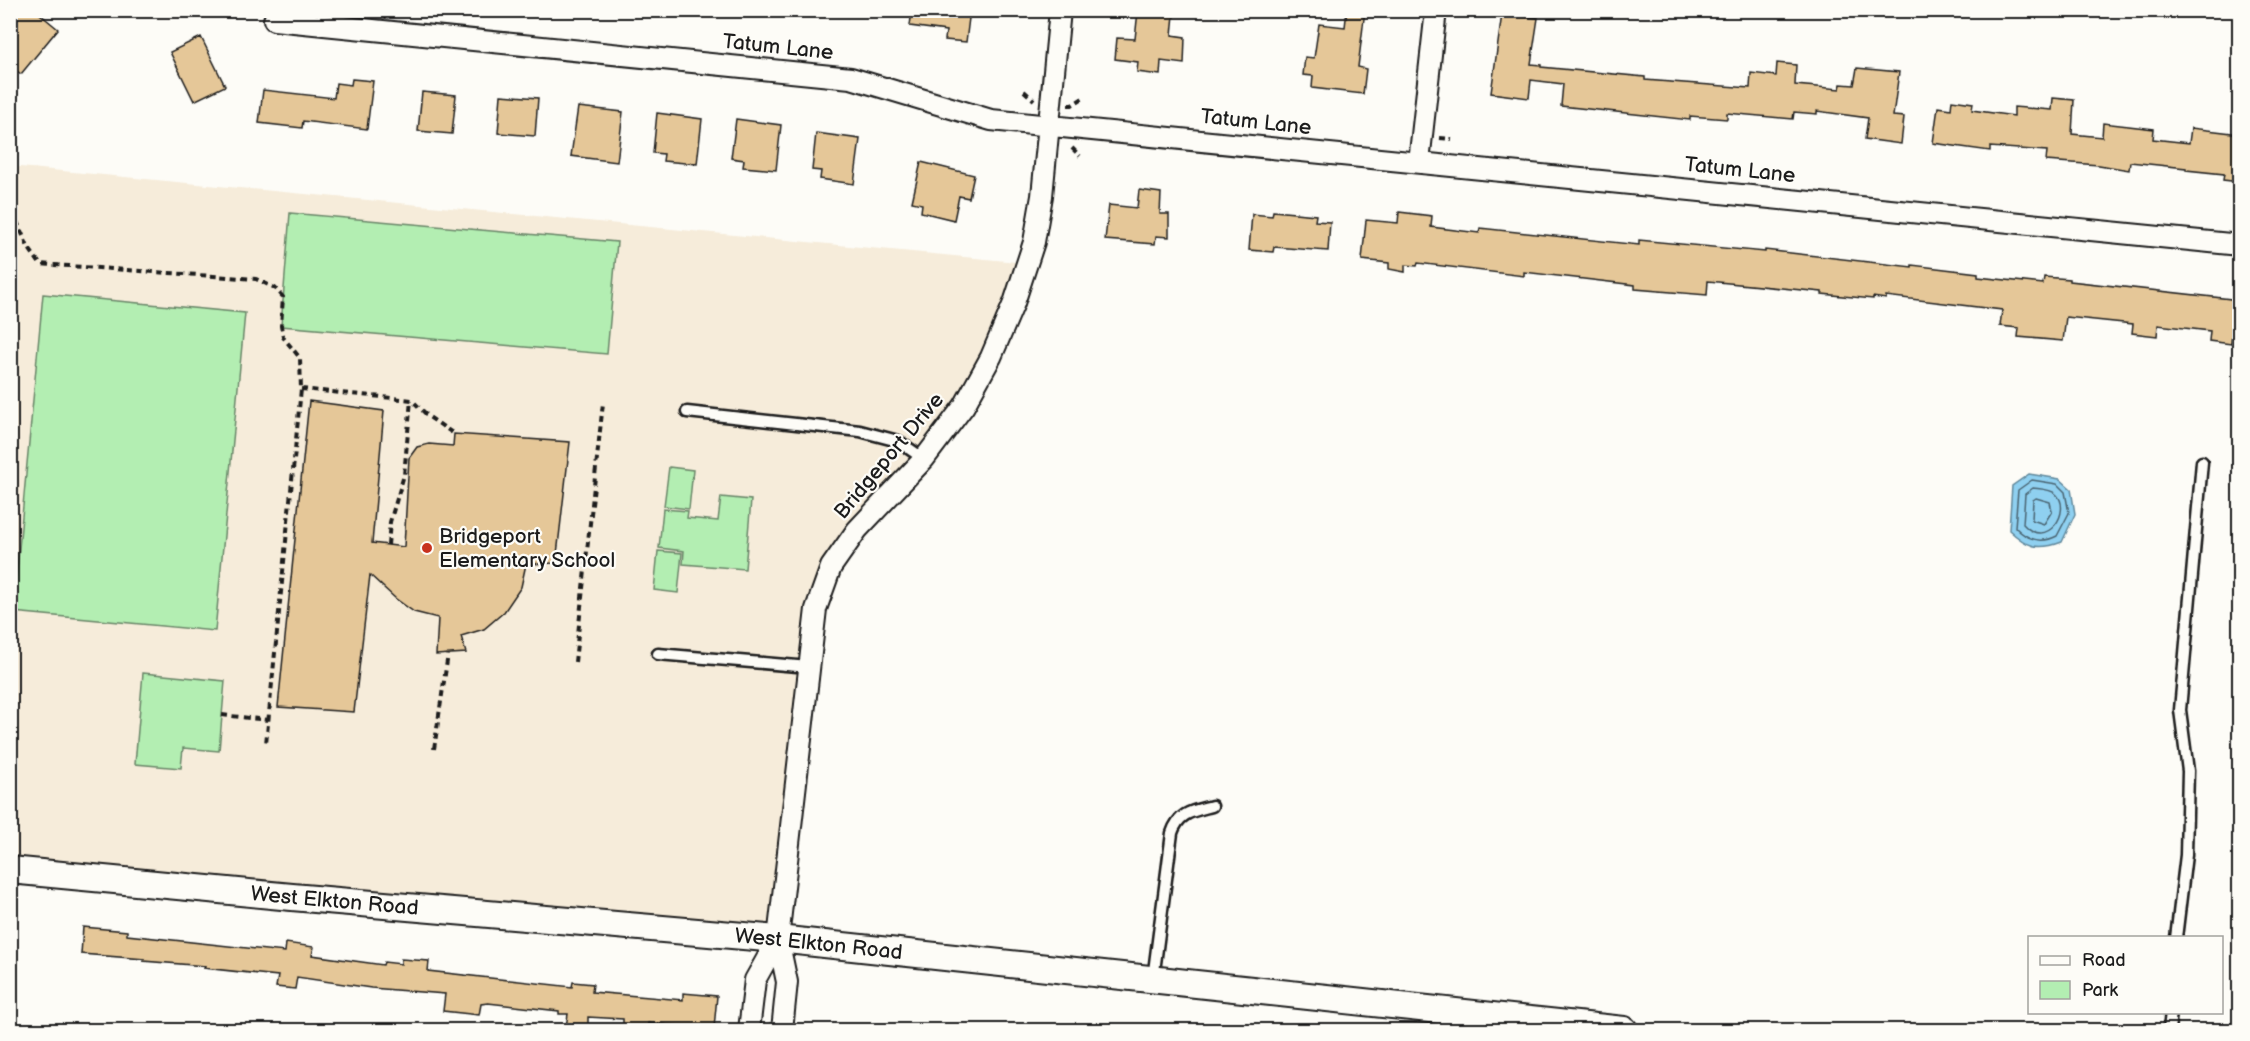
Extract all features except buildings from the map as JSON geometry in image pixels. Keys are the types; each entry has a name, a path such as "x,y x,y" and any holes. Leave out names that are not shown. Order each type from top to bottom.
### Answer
{"street":[{"name":"Bridgeport Drive","path":"778,939 816,609 831,567 857,530 924,459 964,406 991,357 1014,303 1034,242 1042,196 1060,10"},
{"path":"1419,162 1436,10"},
{"name":"Tatum Lane","path":"274,20 851,78 992,120 2240,245"},
{"name":"West Elkton Road","path":"10,870 778,939 1624,1030"},
{"path":"749,1030 755,980 778,939"},
{"path":"778,939 787,982 782,1030"}],"lane":[{"path":"687,412 860,431 897,441 924,459"},
{"path":"2176,936 2186,855 2188,771 2180,710 2202,462"},
{"path":"658,654 809,667"},
{"path":"1153,979 1172,833 1176,823 1184,815 1212,806"},
{"path":"2169,1030 2171,1014"}],"path":[{"path":"1024,91 1031,99"},
{"path":"1072,105 1083,98"},
{"path":"1071,146 1080,156"},
{"path":"10,213 15,217 28,247 40,264 256,279 275,288 283,297 280,326 283,337 300,358 301,389 266,744"},
{"path":"301,389 411,400 429,417 454,434"},
{"path":"388,545 390,522 404,475 411,400"},
{"path":"575,662 603,402"},
{"path":"434,749 448,654"},
{"path":"222,715 268,720"}],"shaded area":[{"name":"Bridgeport Elementary School","path":"10,166 1027,263 991,357 831,567 778,939 11,870"}],"green space":[{"path":"290,213 617,242 607,354 281,326"},
{"path":"43,294 245,313 215,631 13,612"},
{"path":"669,467 693,470 689,509 664,506"},
{"path":"721,497 751,500 745,569 683,564 684,551 659,548 663,509 688,511 687,518 718,521"},
{"path":"658,551 682,553 678,593 654,590"},
{"path":"143,673 225,681 219,751 183,748 181,768 135,764"}],"water":[{"path":"2029,474 2060,479 2071,489 2075,514 2062,542 2054,545 2033,546 2009,530 2012,486"}],"place":[{"name":"Bridgeport Elementary School","path":"427,548"}]}
